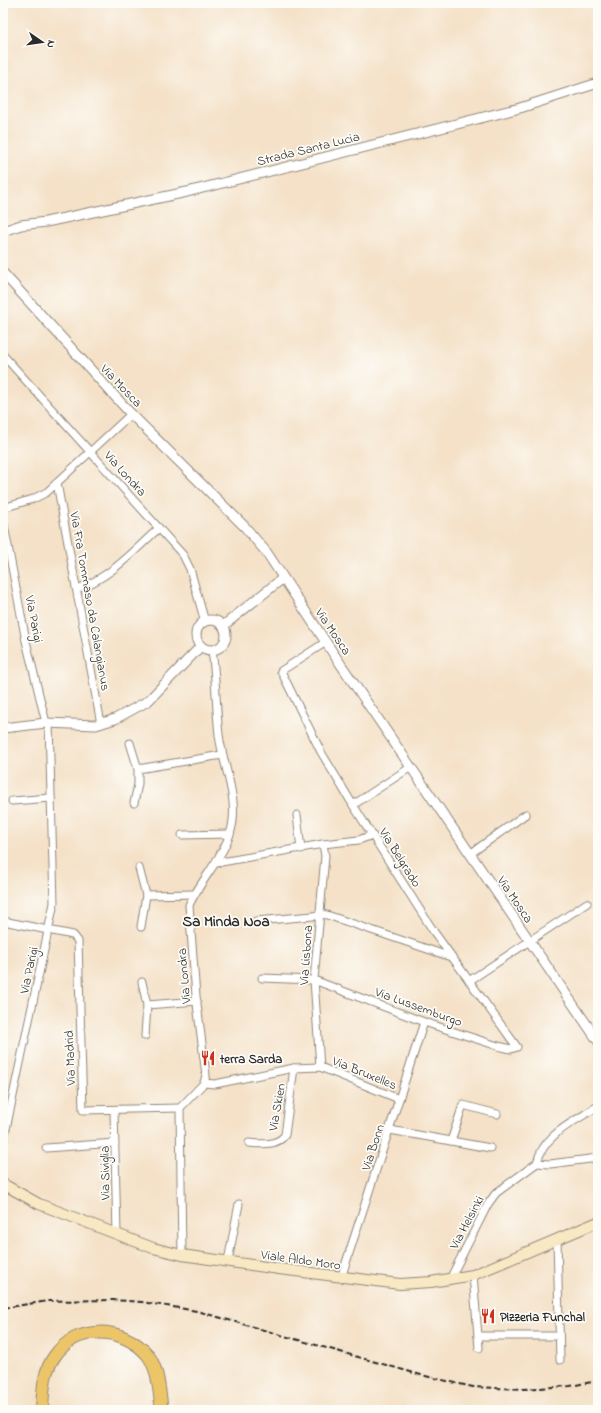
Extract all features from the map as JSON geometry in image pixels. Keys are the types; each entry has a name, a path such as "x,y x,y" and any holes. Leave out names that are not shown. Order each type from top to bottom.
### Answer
{"highway":[{"path":"42,1410 45,1376 54,1356 71,1340 91,1332 108,1332 130,1341 147,1355 157,1373 162,1410"},
{"path":"43,1396 50,1410"}],"main road":[{"name":"Viale Aldo Moro","path":"3,1184 39,1204 153,1248 182,1255 341,1278 400,1284 473,1275 598,1222"}],"street":[{"name":"Strada Santa Lucia","path":"3,231 21,225 46,222 187,192 520,108 598,84"},
{"name":"Via Mosca","path":"3,273 131,414 245,527 267,553 598,1041"},
{"name":"Via Londra","path":"3,355 187,561 205,622"},
{"path":"3,508 33,499 47,492 131,414"},
{"name":"Via Fra Tommaso da Calangianus","path":"57,483 101,724"},
{"name":"Via Parigi","path":"3,520 26,641 48,723 52,798 54,903 3,1143"},
{"path":"77,588 105,576 134,552 159,528"},
{"path":"223,626 283,578"},
{"path":"214,620 223,626 226,633 225,642 218,649 212,650 201,646 197,639 197,632 205,622 214,620"},
{"name":"Via Belgrado","path":"326,642 281,671 321,752 353,805 451,957 517,1046"},
{"path":"3,728 48,723 84,725 101,724 116,719 148,701 201,646"},
{"name":"Via Londra","path":"204,1083 206,1075 197,1001 189,905 194,894 216,863 230,834 235,816 234,801 222,755 212,650"},
{"path":"130,743 138,769 138,784 134,804"},
{"path":"138,769 222,755"},
{"path":"353,805 411,767"},
{"path":"12,801 52,798"},
{"path":"470,854 526,814"},
{"path":"297,815 301,849"},
{"path":"182,835 230,834"},
{"path":"216,863 323,844 360,840 372,835"},
{"name":"Via Lisbona","path":"320,1067 314,980 325,856 323,844"},
{"path":"139,868 146,895 141,927"},
{"path":"146,895 194,894"},
{"path":"469,981 587,903"},
{"path":"256,921 313,916 320,914 451,957"},
{"path":"3,921 49,929"},
{"name":"Via Madrid","path":"49,929 73,935 78,940 83,1110 180,1108"},
{"name":"Via Lussemburgo","path":"262,978 314,980 424,1022 498,1046 511,1049 517,1046"},
{"path":"142,982 147,1005 145,1036"},
{"path":"147,1005 197,1001"},
{"name":"Via Bonn","path":"341,1278 424,1022"},
{"name":"Via Bruxelles","path":"204,1083 215,1084 294,1068 320,1067 399,1098"},
{"name":"Via Skien","path":"249,1143 275,1142 281,1140 285,1135 294,1068"},
{"path":"182,1255 180,1108 204,1083"},
{"path":"451,1141 463,1105 497,1114"},
{"name":"Via Helsinki","path":"450,1279 488,1204 496,1193 537,1163 540,1152 560,1129 598,1106"},
{"name":"Via Siviglia","path":"114,1110 117,1235"},
{"path":"390,1130 490,1148"},
{"path":"46,1148 115,1142"},
{"path":"537,1163 550,1164 598,1158"},
{"path":"228,1261 239,1204"},
{"path":"557,1239 560,1360"},
{"path":"473,1275 479,1348"},
{"path":"478,1336 559,1336"}],"railway":[{"path":"3,1308 48,1301 113,1300 142,1302 197,1311 421,1375 473,1387 523,1389 570,1386 598,1381"}],"place":[{"name":"terra Sarda","path":"208,1058"},
{"name":"Pizzeria Funchal","path":"488,1316"}],"district":[{"name":"Sa Minda Noa","path":"226,921"}]}
